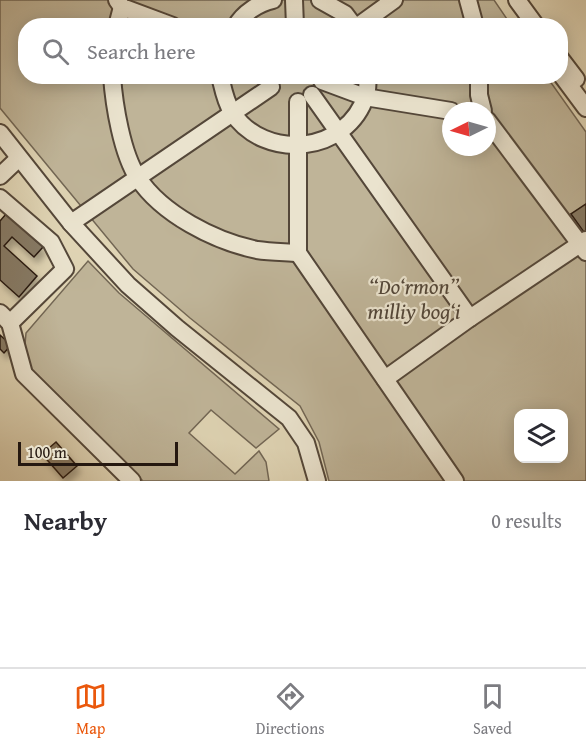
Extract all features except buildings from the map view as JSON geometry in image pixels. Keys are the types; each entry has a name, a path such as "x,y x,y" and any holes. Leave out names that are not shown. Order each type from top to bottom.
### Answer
{"street":[{"path":"241,18 262,3 273,0"},
{"path":"294,0 295,18"},
{"path":"321,0 349,18"},
{"path":"368,18 394,0"},
{"path":"468,0 473,18"},
{"path":"506,0 519,18"},
{"path":"517,0 530,18"},
{"path":"118,18 120,3 154,18"},
{"path":"568,68 586,92"},
{"path":"112,84 124,143 138,177 164,206 206,233 257,250 298,253"},
{"path":"222,84 227,103 233,114 249,131 270,142 296,146 327,139 339,132 354,117 365,97 367,84"},
{"path":"479,84 481,102"},
{"path":"568,84 586,108"},
{"path":"71,223 271,87"},
{"path":"311,93 365,97 442,110"},
{"path":"311,93 470,318"},
{"path":"311,93 296,146 298,253 455,481"},
{"path":"385,379 470,318 584,245 496,132"},
{"path":"0,133 71,223 129,285 289,418 306,443 317,481"},
{"path":"0,176 19,158"},
{"path":"0,198 51,242 65,269 5,318 24,374 132,481"}],"green space":[{"name":"“Do‘rmon” milliy bog‘i","path":"0,0 494,0 506,18 18,18 18,84 552,84 586,132 586,204 571,214 586,235 586,481 329,481 319,442 300,406 133,269 0,108"},
{"path":"88,261 119,293 279,429 256,448 211,410 189,433 235,474 259,451 266,462 269,481 143,481 44,382 27,368 24,355 26,333"}]}
